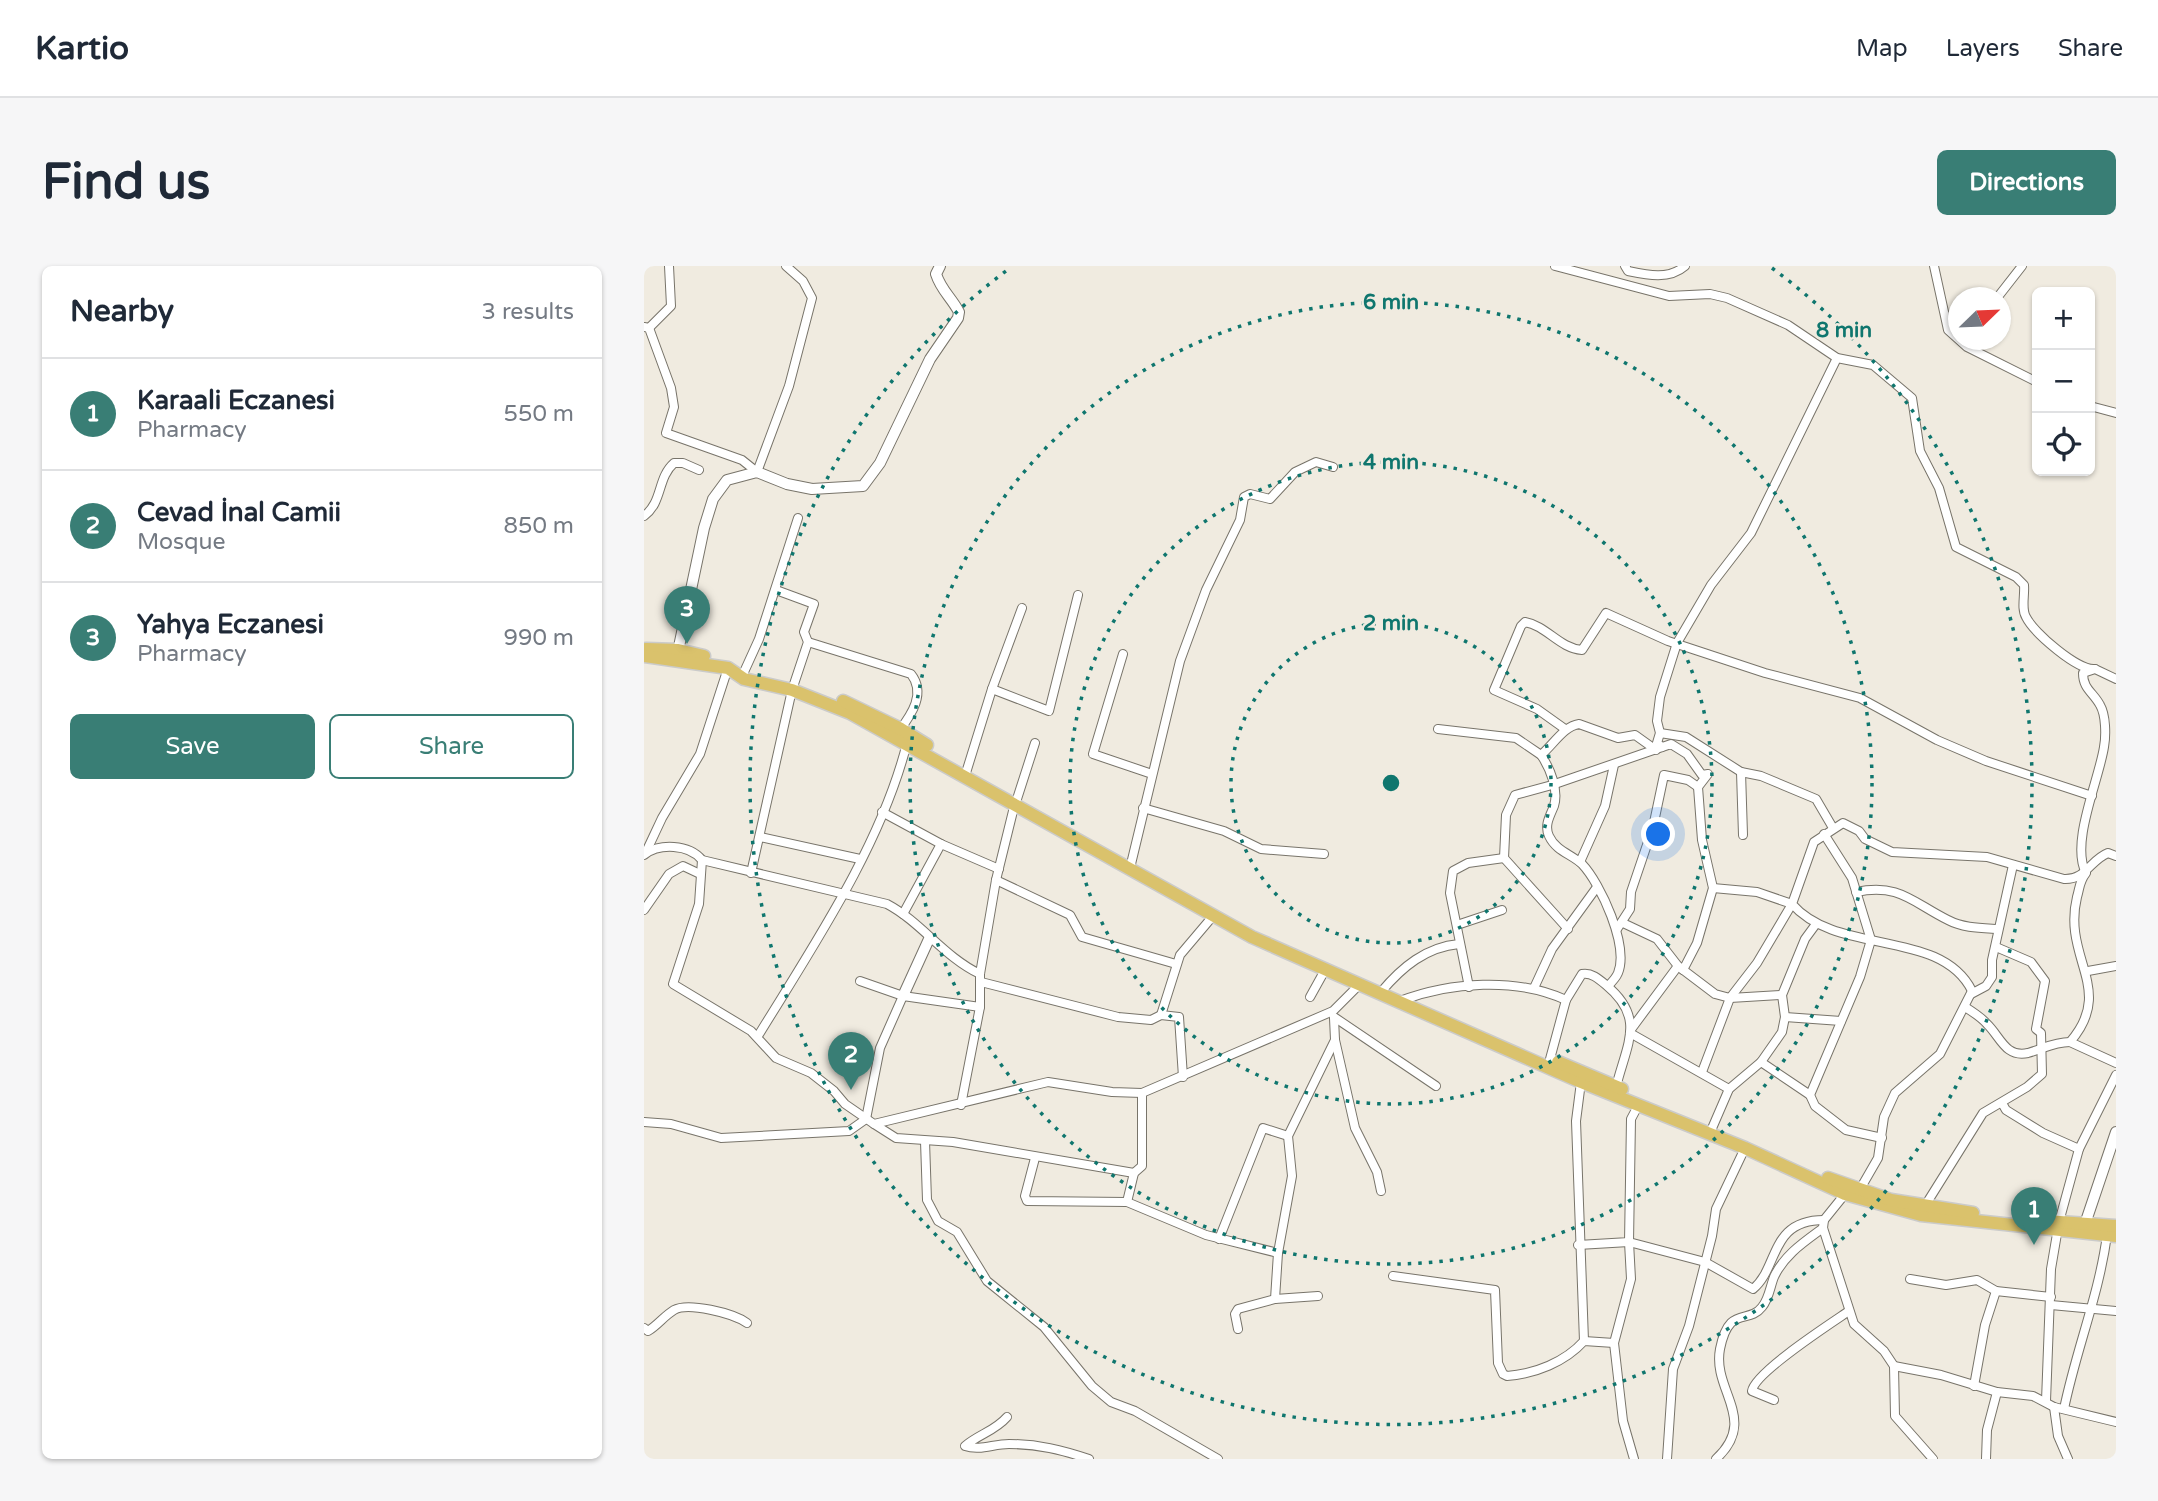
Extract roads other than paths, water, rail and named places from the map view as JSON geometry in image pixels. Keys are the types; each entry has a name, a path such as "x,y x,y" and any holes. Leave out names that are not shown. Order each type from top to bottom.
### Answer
{"highway":[{"path":"644,649 722,660 744,676"},
{"path":"644,656 677,655 728,668 744,676 793,687 898,732 1213,916 1359,985 1383,989"},
{"path":"898,732 908,743 966,772"},
{"path":"1127,866 1240,923 1581,1082 1712,1130 1745,1148 1853,1194 1922,1210 2113,1233"},
{"path":"1405,1000 1616,1087 1853,1194"},
{"path":"2059,1227 2085,1224 2113,1233"}],"street":[{"path":"669,266 671,306 647,328 671,388 674,407 666,433 742,460 757,472 787,484 812,489 863,486 880,463 930,359 960,312 938,282 936,274 940,266"},
{"path":"757,472 789,386 812,298 803,281 786,266"},
{"path":"1555,266 1669,296 1710,294 1727,298 1777,320 1837,358 1873,365 1912,398 1920,451 1945,505 1954,543 1967,554 2016,577 2024,585 2026,598 2023,607 2031,623 2082,668 2095,670 2116,680"},
{"path":"1625,266 1628,271 1654,276 1679,271 1685,266"},
{"path":"1934,266 1948,330"},
{"path":"2006,287 2022,266"},
{"path":"1978,350 2032,379"},
{"path":"1659,749 1659,704 1676,643 1711,585 1751,533 1837,358"},
{"path":"2095,407 2116,413"},
{"path":"1127,866 1180,661 1206,590 1240,520 1244,497 1250,495 1270,499 1295,472 1316,462 1333,467"},
{"path":"644,516 658,502 667,470 674,463 683,463 699,470"},
{"path":"677,655 713,499 727,480 757,472"},
{"path":"744,676 776,590 798,518"},
{"path":"751,873 793,687 808,642 804,632 814,604 776,590"},
{"path":"992,689 1049,710 1078,595"},
{"path":"966,772 992,689 1022,608"},
{"path":"1565,729 1537,709 1494,690 1525,622 1533,623 1558,642 1582,650 1606,613 1676,643 1765,673 1842,691 1986,761 2092,796"},
{"path":"808,642 911,674 916,680 917,706 898,732"},
{"path":"1123,654 1093,754 1152,774"},
{"path":"644,656 644,664"},
{"path":"644,855 662,818 700,754 728,668"},
{"path":"2086,873 2080,863 2092,796 2105,745 2100,705 2083,684 2082,673 2095,670"},
{"path":"1541,755 1558,742 1565,729 1584,724 1618,738 1635,736 1659,749"},
{"path":"1438,729 1516,738 1541,755 1552,771 1555,803 1549,815 1548,832 1555,846 1580,862 1620,926 1657,939 1681,968 1708,991 1730,998 1782,995"},
{"path":"1660,733 1686,737 1741,772 1761,776 1816,799 1833,828"},
{"path":"758,1036 842,895 898,782 908,743"},
{"path":"961,1105 980,1007 980,978 996,880 1035,743"},
{"path":"1568,929 1504,858 1506,815 1515,795 1614,765 1671,744 1682,750 1702,775 1708,774 1698,787 1702,840 1713,888 1697,943 1681,968 1631,1031 1616,1087"},
{"path":"1580,862 1605,806 1614,765"},
{"path":"1741,772 1743,835"},
{"path":"1608,986 1618,973 1620,926 1630,909 1631,892 1653,827 1664,775 1688,780 1698,787"},
{"path":"1143,807 1224,831 1261,849 1324,854"},
{"path":"882,812 941,844 999,869"},
{"path":"1702,1072 1730,998 1756,963 1792,904 1814,842 1833,828 1849,824 1865,839 1892,852 1969,854 2072,880 2086,873"},
{"path":"1810,1095 1871,940 1848,869 1824,834"},
{"path":"760,837 860,859"},
{"path":"903,914 941,844"},
{"path":"644,855 651,849 685,848 696,852 702,860 887,904 903,914 929,939 980,978 1118,1017 1151,1020 1161,1015 1179,1017 1183,1077"},
{"path":"2070,1042 2083,1029 2093,1009 2088,971 2083,964 2074,934 2079,882 2102,856 2108,853 2116,856"},
{"path":"1469,987 1450,893 1453,871 1468,863 1504,858"},
{"path":"702,860 699,904 673,984 758,1036 776,1058 811,1073 866,1119 896,1138 953,1142 1134,1173"},
{"path":"1716,1459 1728,1444 1735,1414 1720,1371 1720,1349 1727,1327 1737,1317 1751,1314 1762,1307 1786,1259 1853,1194 1878,1158 1884,1117 1895,1093 1940,1054 1971,995 1990,982 1998,929 2013,865"},
{"path":"644,910 669,874 682,866 700,874"},
{"path":"996,880 1070,915 1082,937 1176,964"},
{"path":"1534,988 1552,949 1597,887"},
{"path":"1713,888 1757,892 1792,904 1816,924 1833,932 1927,953 1948,963 1970,986 1971,995"},
{"path":"1856,892 1888,888 1949,920 1969,927 1998,929"},
{"path":"1457,925 1502,910"},
{"path":"1161,1015 1180,954 1213,916"},
{"path":"1712,1130 1728,1089 1761,1062 1782,1032 1785,1017 1782,995 1797,955 1816,924"},
{"path":"644,1122 671,1124 721,1138 849,1131 866,1119 880,1048 929,939"},
{"path":"1383,989 1397,973 1431,949 1460,944"},
{"path":"1922,1210 1983,1113 2042,1074 2040,1033 2036,1029 2045,981 2031,962 1996,947"},
{"path":"2088,971 2116,965"},
{"path":"1310,997 1325,970"},
{"path":"1550,1059 1566,1000 1578,977 1586,972 1608,986 1626,1007 1631,1031 1728,1089"},
{"path":"860,981 903,996 980,1007"},
{"path":"874,1124 1048,1082 1112,1092 1142,1093 1334,1014 1359,985"},
{"path":"1405,1000 1428,992 1469,987 1534,988 1566,1000"},
{"path":"1965,1007 1989,1025 1998,1040 2012,1053 2026,1054 2041,1046 2070,1042 2116,1063"},
{"path":"1334,1014 1335,1040 1355,1128 1377,1172 1381,1191"},
{"path":"1334,1014 1436,1086"},
{"path":"1785,1017 1841,1021"},
{"path":"1275,1299 1278,1253 1292,1175 1288,1136 1335,1040"},
{"path":"1761,1062 1810,1095 1815,1106 1846,1130 1882,1138"},
{"path":"2068,1459 2057,1436 2050,1404 2051,1269 2079,1149 2116,1075"},
{"path":"1581,1082 1576,1105 1578,1245 1584,1287 1584,1341"},
{"path":"1127,1202 1134,1173 1142,1166 1142,1093"},
{"path":"2001,1103 2006,1110 2043,1133 2079,1149"},
{"path":"1634,1459 1623,1421 1614,1343 1630,1279 1631,1119 1639,1104"},
{"path":"1219,1239 1264,1128 1288,1136"},
{"path":"2085,1224 2116,1132"},
{"path":"925,1141 927,1200 938,1221 957,1232 987,1281 1044,1327 1091,1386 1111,1402 1135,1411 1218,1459"},
{"path":"1667,1459 1673,1369 1686,1338 1716,1209 1745,1148"},
{"path":"1035,1158 1025,1195 1027,1201 1127,1202 1219,1239 1278,1253"},
{"path":"1578,1245 1629,1242 1705,1262 1755,1288 1779,1242 1806,1223 1824,1224"},
{"path":"1824,1224 1849,1311 1859,1331 1884,1351 1894,1366 1895,1416 1933,1459"},
{"path":"2064,1409 2074,1363 2113,1233"},
{"path":"1393,1276 1496,1290 1499,1363 1503,1374 1507,1376 1548,1366 1571,1353 1584,1341 1614,1343"},
{"path":"1910,1279 1946,1285 1977,1279 1996,1291 2116,1311"},
{"path":"1974,1386 1985,1325 1996,1291"},
{"path":"1238,1329 1235,1314 1238,1308 1275,1299 1318,1296"},
{"path":"644,1328 648,1331 672,1311 684,1306 735,1315 747,1324"},
{"path":"1774,1400 1756,1395 1752,1386 1767,1369 1849,1311"},
{"path":"1894,1366 1941,1375 1997,1392 2033,1396 2064,1409 2116,1422"},
{"path":"1986,1459 1987,1430 1997,1392"},
{"path":"1007,1417 999,1427 975,1437 965,1446 975,1449 1008,1444 1040,1445 1089,1459"}],"place":[{"name":"Yahya Eczanesi","path":"687,644"},
{"name":"Cevad İnal Camii","path":"851,1090"},
{"name":"Karaali Eczanesi","path":"2034,1245"}]}
